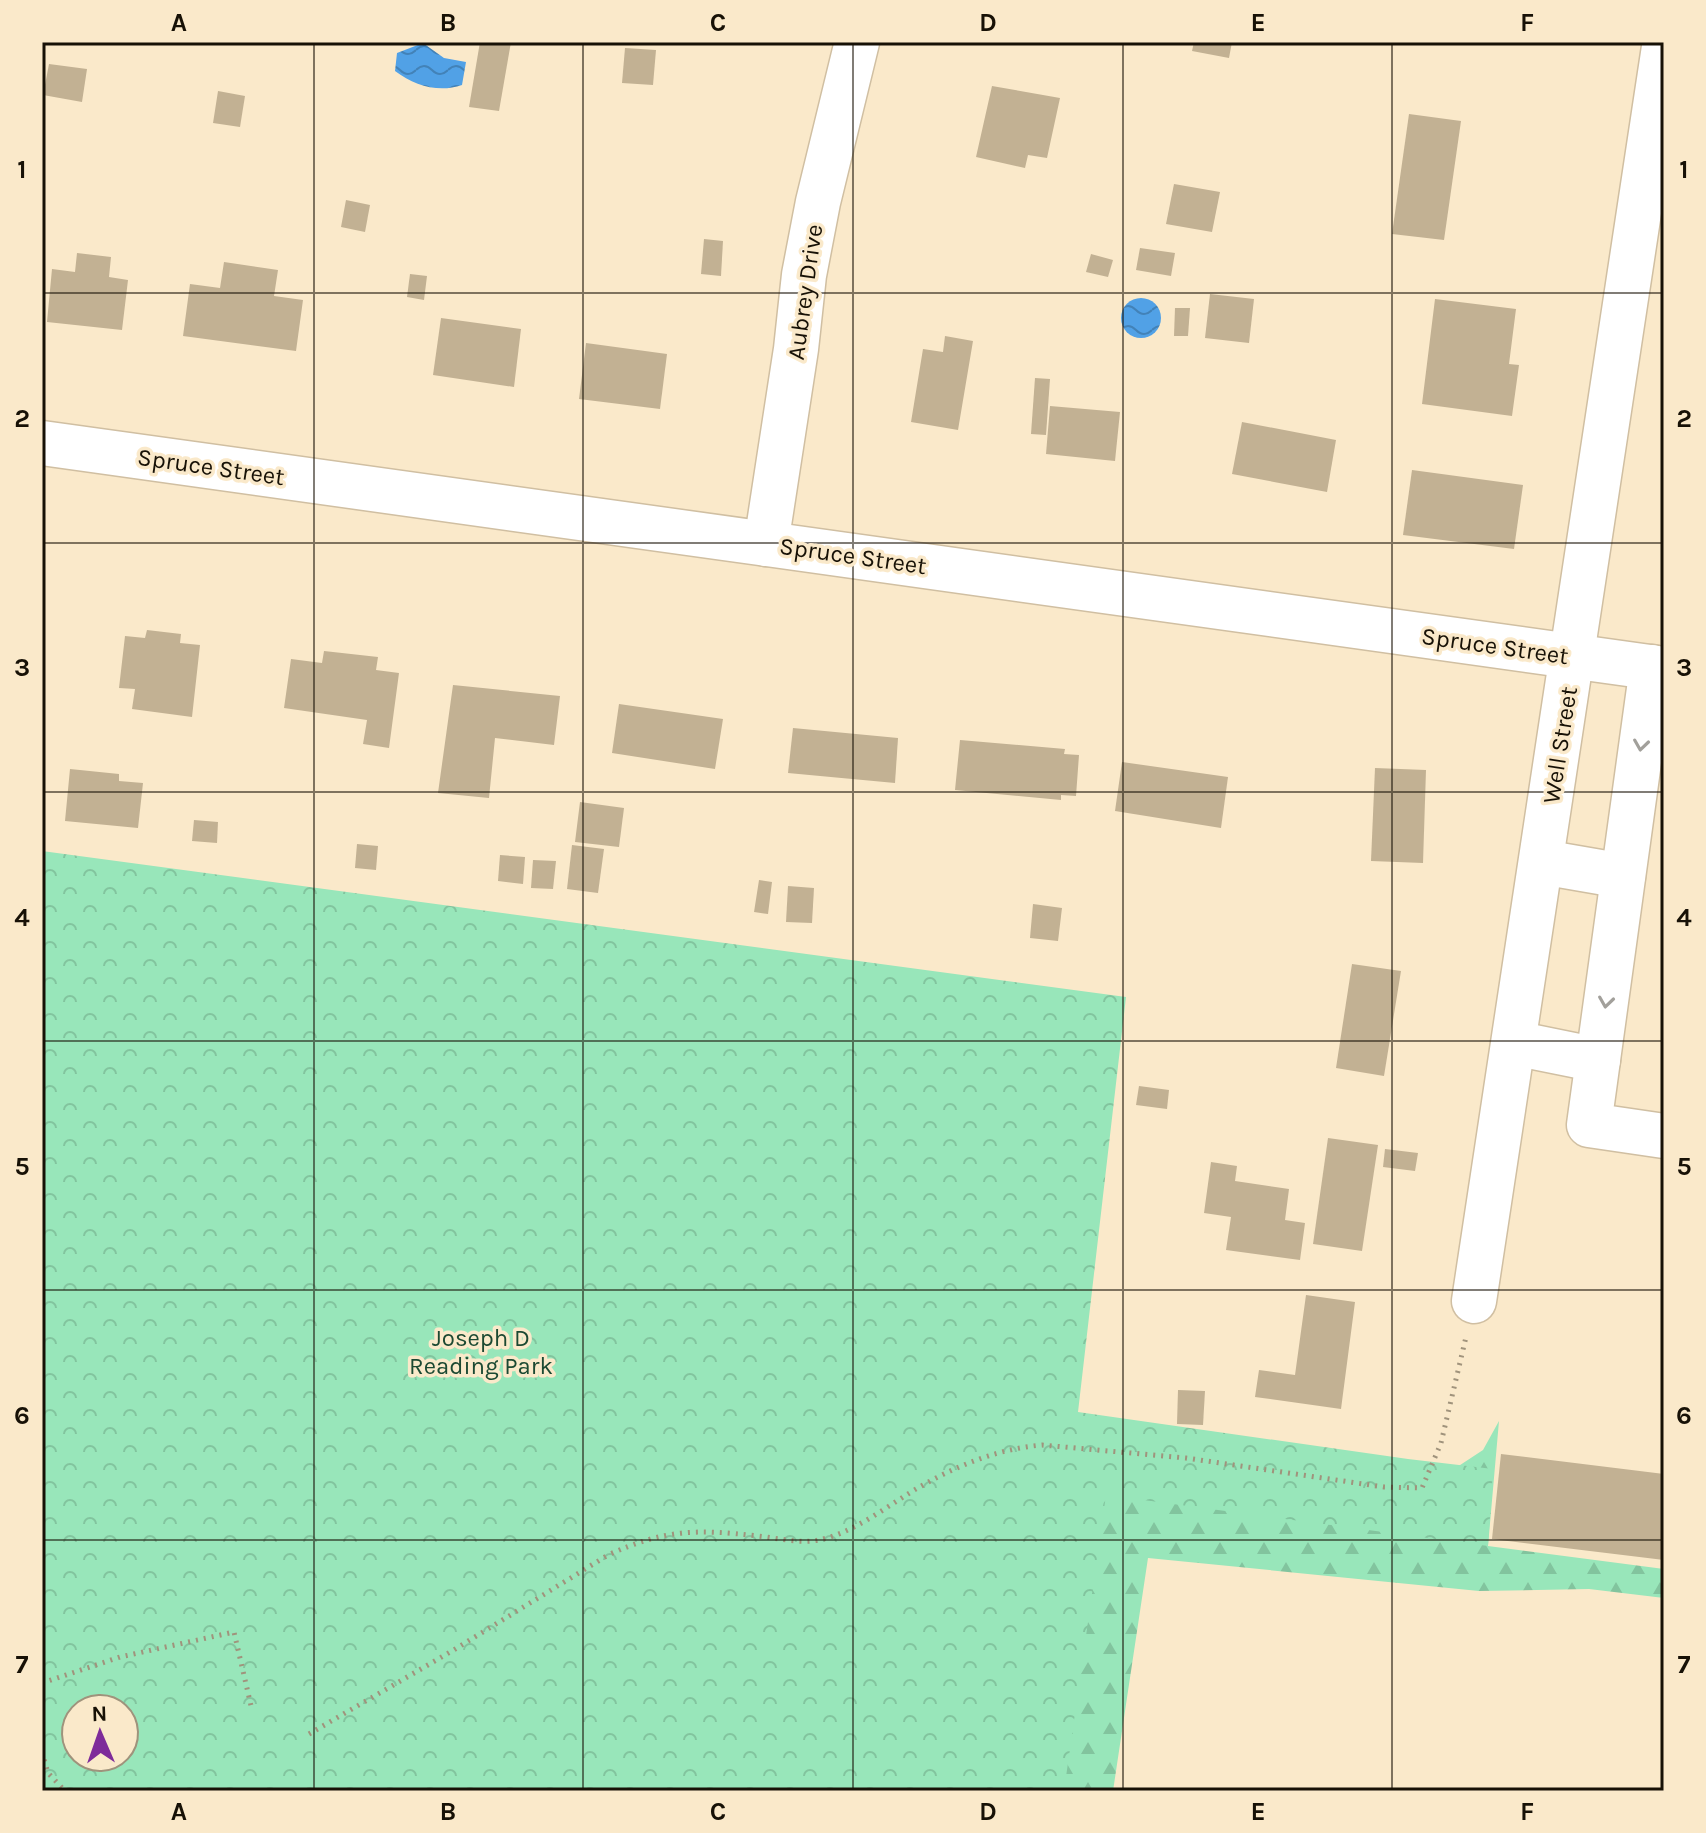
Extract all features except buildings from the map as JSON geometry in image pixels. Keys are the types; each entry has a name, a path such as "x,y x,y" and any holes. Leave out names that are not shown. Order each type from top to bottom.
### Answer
{"street":[{"name":"Aubrey Drive","path":"766,544 796,349 804,275 818,202 857,42"},
{"name":"Well Street","path":"1474,1301 1664,47"},
{"name":"Spruce Street","path":"42,443 1658,668"},
{"path":"1658,668 1623,876 1589,1125 1664,1136"},
{"path":"1542,862 1623,876"},
{"path":"1514,1043 1598,1060"}],"path":[{"path":"309,1734 608,1555 630,1545 657,1535 700,1530 815,1541 855,1526 915,1489 971,1462 1021,1447 1042,1445 1186,1458 1384,1487 1422,1488 1441,1443 1474,1301"},
{"path":"42,1683 120,1657 234,1632 252,1710"},
{"path":"42,1752 48,1773 65,1791"}],"green space":[{"name":"Joseph D Reading Park","path":"42,851 1126,997 1078,1412 1493,1469 1488,1546 1106,1495 1064,1791 42,1791"},
{"path":"1499,1421 1488,1546 1664,1569 1664,1598 1589,1589 1479,1591 1148,1558 1113,1791 318,1791 925,1498 1451,1471 1483,1450"}],"water":[{"path":"423,43 444,58 466,62 462,85 427,87 395,71 397,53"},
{"path":"1141,298 1155,304 1161,318 1155,332 1141,338 1127,332 1121,318 1127,304"}]}
